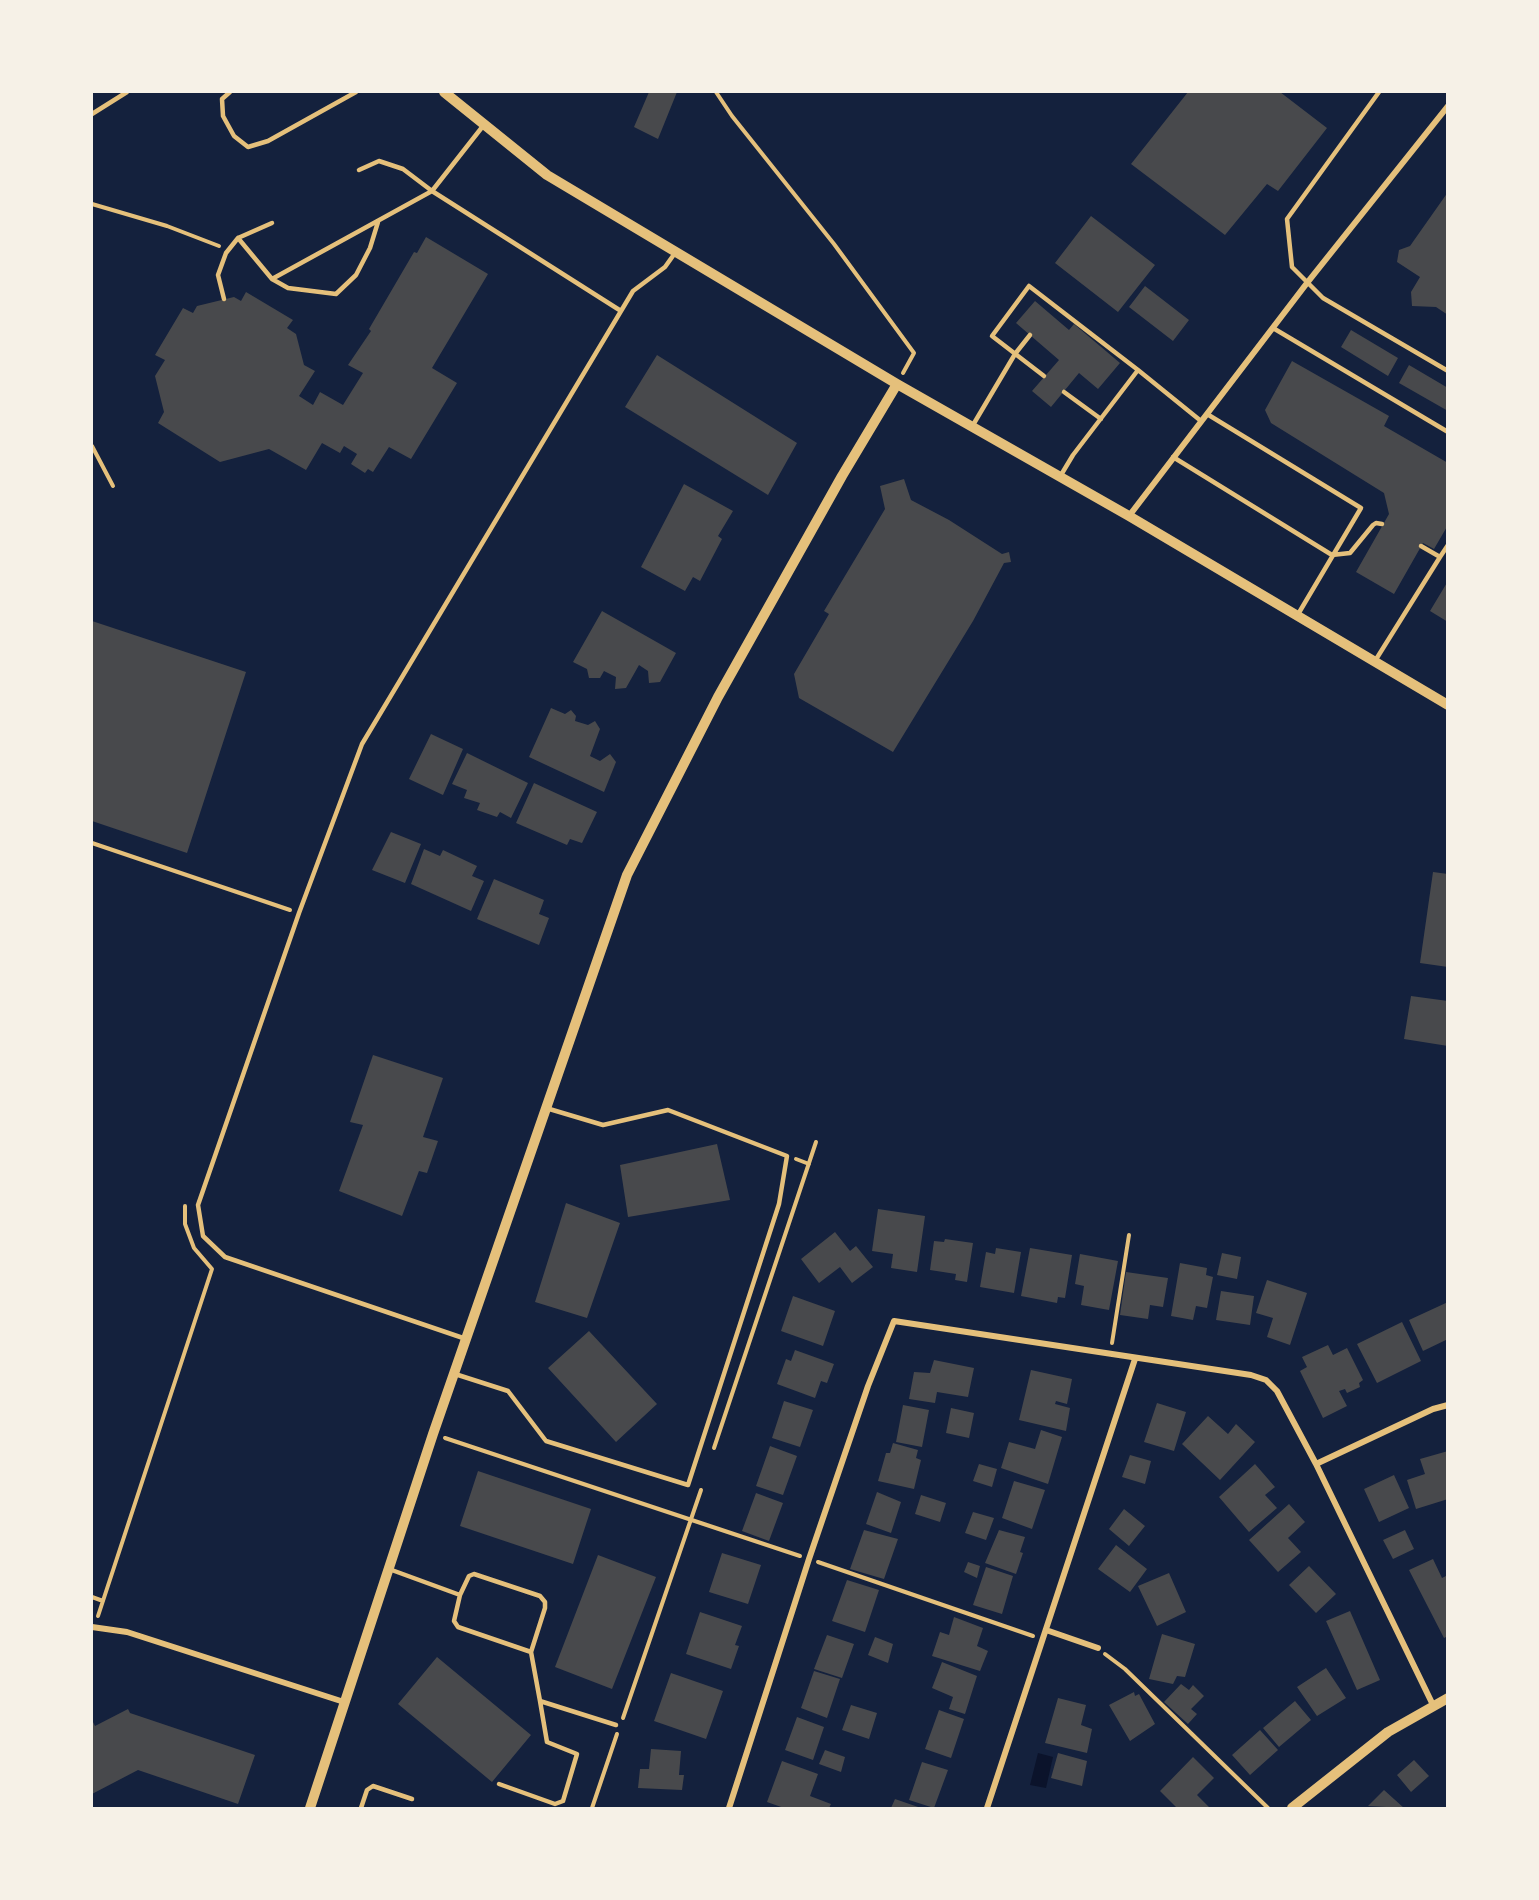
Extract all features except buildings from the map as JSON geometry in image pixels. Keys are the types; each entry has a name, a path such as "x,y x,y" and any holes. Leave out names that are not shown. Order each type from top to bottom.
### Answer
{"street":[{"path":"444,92 483,126 547,175 897,384 1129,516 1448,705"},
{"path":"1129,516 1307,283 1448,106"},
{"path":"310,1809 454,1374 627,875 718,697 842,476 897,384"},
{"path":"729,1809 809,1559 868,1386 894,1321 1251,1375 1266,1380 1277,1391 1316,1464 1433,1705"},
{"path":"987,1809 1135,1359"},
{"path":"1316,1464 1433,1408 1448,1405"},
{"path":"93,1627 127,1632 344,1702"},
{"path":"1046,1630 1098,1648"},
{"path":"1295,1808 1388,1732 1448,1698"}],"lane":[{"path":"92,114 127,92"},
{"path":"230,92 222,99 223,116 234,136 248,147 268,141 356,92"},
{"path":"1378,92 1287,219 1292,267 1323,298 1448,371"},
{"path":"272,279 432,191 483,126"},
{"path":"359,170 379,161 403,169 432,191 621,311"},
{"path":"238,238 272,279 288,288 336,294 356,275 370,248 378,222"},
{"path":"224,299 218,275 226,253 238,238 272,223"},
{"path":"466,1339 225,1257 203,1236 198,1205 299,913 362,744 457,589 633,291 665,267 675,253"},
{"path":"1044,376 992,336 1029,286 1201,421"},
{"path":"1048,312 1053,305"},
{"path":"1273,328 1448,432"},
{"path":"972,428 1015,354 1030,335"},
{"path":"1059,477 1073,455 1138,370"},
{"path":"1064,392 1101,419"},
{"path":"1207,414 1360,508 1297,616"},
{"path":"1173,457 1332,555 1350,553 1373,525 1382,524"},
{"path":"1375,662 1448,545"},
{"path":"1421,546 1440,557"},
{"path":"454,1374 508,1391 546,1441 688,1485 779,1204 787,1156 668,1110 603,1125 546,1108"},
{"path":"389,1569 460,1595"},
{"path":"499,1784 555,1804 563,1801 577,1754 547,1742 531,1652 545,1602 540,1596 474,1574 468,1576 460,1595 454,1621 458,1627 531,1652"},
{"path":"540,1701 616,1725"},
{"path":"361,1809 367,1790 373,1786 412,1799"}],"path":[{"path":"716,92 732,116 834,244 914,353 910,360"},
{"path":"92,204 215,242 226,253"},
{"path":"92,446 113,486"},
{"path":"92,843 299,913"},
{"path":"93,1627 212,1269 194,1248 185,1224 185,1204 198,1205"},
{"path":"1114,1336 1129,1234"},
{"path":"434,1434 1024,1633"},
{"path":"92,1597 103,1601"},
{"path":"1098,1648 1125,1669 1268,1809"}],"water":[{"path":"1038,1753 1053,1757 1046,1788 1030,1785"}]}
